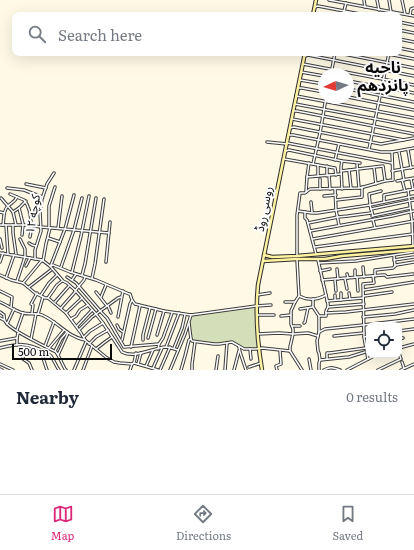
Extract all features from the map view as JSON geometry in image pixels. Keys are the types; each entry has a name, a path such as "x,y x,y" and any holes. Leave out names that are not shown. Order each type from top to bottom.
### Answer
{"main road":[{"path":"314,12 316,0"},
{"name":"روسی روڈ","path":"262,370 257,334 257,295 305,56"},
{"path":"263,261 297,258 316,254 414,246"},
{"path":"264,255 272,257 332,259 342,256 414,251"}],"street":[{"path":"329,0 392,12 389,0"},
{"path":"364,0 365,7"},
{"path":"377,0 379,10"},
{"path":"402,0 404,14 414,16"},
{"path":"344,11 346,3"},
{"path":"315,7 318,6 349,12"},
{"path":"410,16 411,9 414,8"},
{"path":"402,22 414,24"},
{"path":"402,31 414,33"},
{"path":"402,40 414,42"},
{"path":"402,48 414,50"},
{"path":"312,56 414,76"},
{"path":"332,68 335,56"},
{"path":"353,56 414,68"},
{"path":"369,150 389,56"},
{"path":"399,56 414,59"},
{"path":"303,64 326,68"},
{"path":"301,72 318,75"},
{"path":"354,73 414,85"},
{"path":"300,80 318,83"},
{"path":"354,81 414,93"},
{"path":"298,88 318,91"},
{"path":"354,90 414,102"},
{"path":"296,96 318,100"},
{"path":"354,98 414,110"},
{"path":"295,104 324,108 414,126"},
{"path":"313,164 325,104"},
{"path":"343,104 414,118"},
{"path":"293,111 414,134"},
{"path":"292,119 406,140"},
{"path":"290,128 294,127 381,144 414,138"},
{"path":"289,135 387,153 414,148"},
{"path":"267,142 316,148 392,163"},
{"path":"335,160 339,144"},
{"path":"408,149 411,168"},
{"path":"286,151 289,150 335,160 358,163 357,169 362,197 336,200"},
{"path":"399,151 404,191"},
{"path":"302,370 290,351 293,334 291,315 295,302 300,296 297,258 297,220 300,193 304,193 310,189 342,189 393,180 392,152"},
{"path":"284,159 335,168 336,175"},
{"path":"342,161 342,189"},
{"path":"306,192 309,163"},
{"path":"318,165 320,189"},
{"path":"327,166 330,189"},
{"path":"341,171 383,166 385,181"},
{"path":"374,167 376,184"},
{"path":"392,171 414,167"},
{"path":"349,170 351,188"},
{"name":"کوچه ۱۲","path":"35,259 36,246 41,227 40,212 42,197 54,173"},
{"path":"307,177 319,178 341,174"},
{"path":"384,202 384,195 413,189 411,178"},
{"path":"397,181 414,178"},
{"path":"26,184 46,188"},
{"path":"23,283 43,261 50,228 49,206 55,187"},
{"path":"7,188 24,190 42,197"},
{"path":"335,189 336,210 339,225"},
{"path":"408,190 413,221 414,246"},
{"path":"375,228 369,194 381,191"},
{"path":"10,194 26,201 29,208 32,225 30,237"},
{"path":"74,195 65,229 51,266 52,269 96,314 122,352 126,354 136,353 166,347 178,350"},
{"path":"324,196 336,195"},
{"path":"58,228 62,196"},
{"path":"72,272 89,196"},
{"path":"298,210 312,213 414,196"},
{"path":"8,254 4,213 7,206 16,200 17,197"},
{"path":"1,198 13,212 16,224"},
{"path":"61,268 74,230 82,198"},
{"path":"82,275 96,198"},
{"path":"92,279 104,199"},
{"path":"371,209 414,200"},
{"path":"13,212 26,201"},
{"path":"312,202 312,213"},
{"path":"19,208 23,225 22,235"},
{"path":"372,216 410,208"},
{"path":"310,231 414,211"},
{"path":"0,212 4,213"},
{"path":"305,212 305,218 313,239 316,254"},
{"path":"308,223 371,212"},
{"path":"313,239 413,221"},
{"path":"106,262 110,222"},
{"path":"0,225 32,225 109,233"},
{"path":"6,278 15,255 13,225"},
{"path":"315,247 413,234"},
{"path":"48,238 60,242"},
{"path":"0,239 2,248"},
{"path":"17,282 25,257 25,249 20,239"},
{"path":"29,243 36,246"},
{"path":"318,263 356,261 394,256 414,251 414,257 394,260"},
{"path":"0,262 1,253 43,261 51,266 54,265 130,294 134,304 185,315 256,306 271,306"},
{"path":"394,256 395,266"},
{"path":"26,266 30,258"},
{"path":"317,259 328,304 326,316 319,316"},
{"path":"327,359 327,353 366,348 363,326 364,284 374,282 375,270 393,268 396,265 414,262"},
{"path":"363,267 364,277"},
{"path":"29,287 52,269"},
{"path":"320,271 330,269"},
{"path":"337,269 338,279"},
{"path":"355,270 358,291"},
{"path":"72,280 76,274"},
{"path":"347,274 347,289"},
{"path":"322,280 385,275 387,277 414,274"},
{"path":"0,275 23,283 40,296 48,298 66,313 89,344 114,362 138,364 159,370 170,347"},
{"path":"40,296 57,275"},
{"path":"61,308 79,287 85,276"},
{"path":"67,277 72,280 105,315 124,347 160,344"},
{"path":"335,280 336,291"},
{"path":"48,298 57,285 63,281"},
{"path":"364,290 414,282"},
{"path":"100,297 106,285"},
{"path":"54,303 69,286"},
{"path":"118,317 123,291"},
{"path":"0,292 12,297 11,307"},
{"path":"96,292 108,306 111,313"},
{"path":"327,301 392,292"},
{"path":"32,314 33,305 31,304 37,293"},
{"path":"341,293 341,300"},
{"path":"350,293 350,299"},
{"path":"257,295 270,294"},
{"path":"300,296 306,299 312,299 326,295"},
{"path":"335,295 335,300"},
{"path":"31,339 43,297"},
{"path":"79,330 96,314 121,297"},
{"path":"66,313 82,298"},
{"path":"312,299 313,307 319,316 319,332 317,341 318,350 320,353 319,370"},
{"path":"121,341 132,300"},
{"path":"0,302 23,313 44,315 67,333 85,340"},
{"path":"285,302 295,302"},
{"path":"328,307 364,304"},
{"path":"326,313 414,304"},
{"path":"71,320 80,310 88,305"},
{"path":"131,347 140,305"},
{"path":"300,309 313,307"},
{"path":"143,340 150,308"},
{"path":"304,323 308,308"},
{"path":"7,324 14,309"},
{"path":"148,338 156,309"},
{"path":"76,326 92,310"},
{"path":"363,317 375,317 414,310"},
{"path":"157,335 164,311"},
{"path":"0,312 4,315 4,320"},
{"path":"158,349 172,312"},
{"path":"17,330 23,313"},
{"path":"166,347 178,313"},
{"path":"174,348 182,328 185,315"},
{"path":"170,370 191,315"},
{"path":"256,316 274,315"},
{"path":"282,316 291,315"},
{"path":"0,318 19,332 55,351 66,370"},
{"path":"319,332 325,329 363,326 414,319"},
{"path":"45,346 54,322"},
{"path":"181,370 189,340 191,339 189,322"},
{"path":"74,370 85,340 84,336 103,323"},
{"path":"117,325 123,332"},
{"path":"292,326 300,326"},
{"path":"402,331 414,329"},
{"path":"49,348 64,330"},
{"path":"89,344 96,337 108,330"},
{"path":"17,345 19,332"},
{"path":"257,334 279,332 293,334 308,333 318,336"},
{"path":"55,351 61,339 67,333"},
{"path":"58,355 67,333"},
{"path":"334,336 364,333"},
{"path":"58,336 65,341"},
{"path":"96,349 112,337"},
{"path":"0,341 17,338"},
{"path":"191,339 195,342 214,344 232,342 239,348 244,349 262,348 290,351"},
{"path":"34,346 36,342"},
{"path":"192,370 195,342"},
{"path":"226,370 227,343"},
{"path":"402,347 414,344"},
{"path":"0,348 17,345 34,346 50,356 58,370"},
{"path":"83,370 92,346"},
{"path":"153,368 162,348"},
{"path":"234,370 239,348"},
{"path":"239,348 246,370"},
{"path":"250,349 251,359"},
{"path":"147,370 153,350"},
{"path":"276,370 276,366 281,364 280,351"},
{"path":"45,352 43,358 47,370"},
{"path":"138,364 141,352"},
{"path":"320,360 349,357 366,352"},
{"path":"130,370 136,353"},
{"path":"24,355 22,357 23,359 29,363 32,370"},
{"path":"216,370 218,356"},
{"path":"378,370 401,358"},
{"path":"309,359 311,370"},
{"path":"347,370 368,359"},
{"path":"402,362 404,368"},
{"path":"249,367 261,363"},
{"path":"0,364 13,370"},
{"path":"401,370 414,364"},
{"path":"324,370 333,368 340,370"}],"green space":[{"path":"256,306 259,349 244,349 232,342 219,344 192,341 189,322 191,315"}],"district":[{"name":"ناحیه پانزدهم","path":"383,76"}]}
